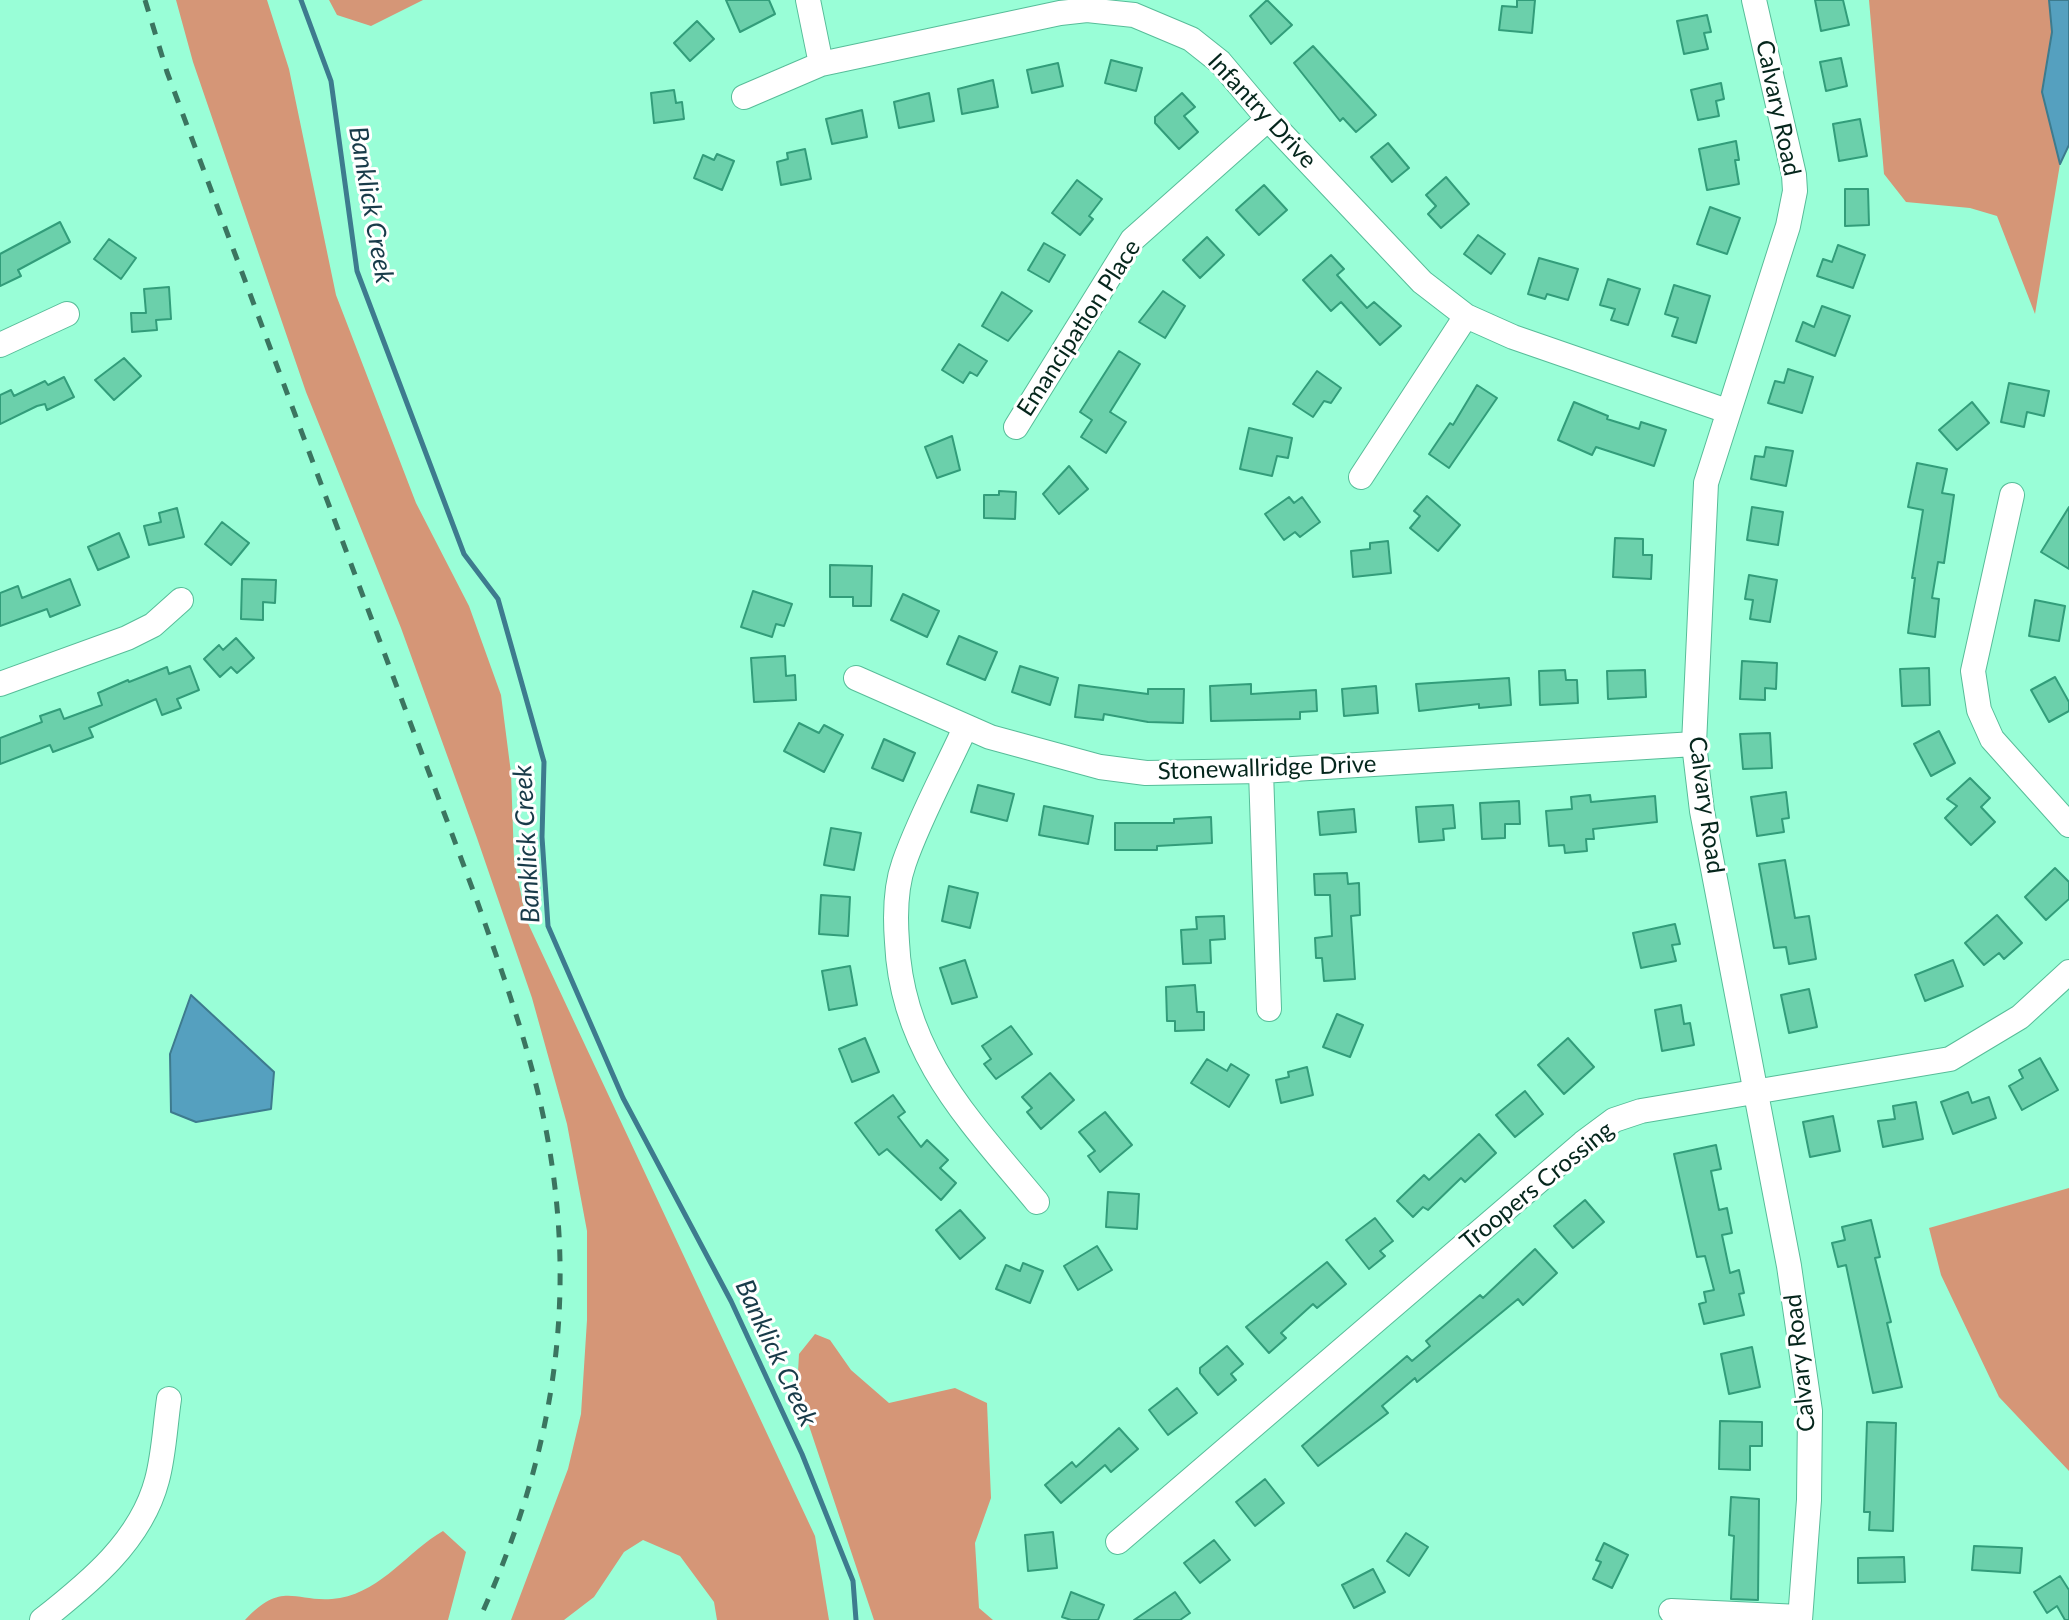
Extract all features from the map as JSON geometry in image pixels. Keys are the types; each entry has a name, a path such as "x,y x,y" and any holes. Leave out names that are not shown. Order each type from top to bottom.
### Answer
{"street":[{"path":"808,0 821,64"},
{"name":"Calvary Road","path":"1754,0 1795,191 1788,226 1706,483 1693,744 1702,811 1789,1266 1810,1411 1809,1500 1800,1618"},
{"name":"Infantry Drive","path":"744,97 821,64 1060,13 1111,11 1160,23 1191,39 1220,62 1268,118 1422,282 1466,316 1513,337 1727,411"},
{"name":"Emancipation Place","path":"1016,427 1132,240 1268,118"},
{"path":"0,345 67,314"},
{"path":"1361,478 1466,316"},
{"path":"2012,495 1973,671 1979,710 1992,739 2069,825"},
{"path":"0,684 127,638 153,625 181,600"},
{"name":"Stonewallridge Drive","path":"856,678 965,727 1024,747 1100,766 1146,773 1261,771 1693,744"},
{"path":"965,727 903,865 895,909 903,1001 923,1048 951,1099 1037,1202"},
{"path":"1261,771 1269,1009"},
{"name":"Troopers Crossing","path":"1118,1542 1583,1143 1614,1121 1641,1111 1950,1059 2020,1017 2069,972"},
{"path":"42,1620 87,1585 132,1536 157,1482 169,1399"},
{"path":"1671,1611 1800,1618"}],"shaded area":[{"path":"176,0 267,0 289,69 336,295 416,503 469,606 501,695 511,773 514,859 526,919 815,1536 829,1620 717,1620 714,1602 680,1556 643,1540 624,1552 594,1597 564,1620 511,1620 568,1469 581,1414 587,1320 587,1231 567,1124 532,998 477,838 401,628 306,392 193,62"},
{"path":"329,0 423,0 371,26 337,15"},
{"path":"1869,0 2049,0 2052,32 2042,92 2060,164 2035,314 1997,216 1970,208 1906,202 1884,174"},
{"path":"2069,1188 2069,1471 1999,1397 1941,1275 1929,1228"},
{"path":"815,1334 830,1340 851,1370 889,1403 955,1388 987,1403 991,1498 975,1543 979,1608 993,1620 874,1620 797,1390 799,1354"},
{"path":"443,1531 466,1552 448,1620 245,1620 258,1607 281,1596 325,1599 355,1594 382,1579"}],"water":[{"path":"2049,0 2069,0 2069,145 2060,164 2042,92 2052,32"},
{"path":"191,995 274,1072 271,1109 196,1122 171,1112 170,1054"}],"building":[{"path":"726,0 769,0 775,14 740,32"},
{"path":"1267,0 1292,25 1271,44 1250,16"},
{"path":"1517,0 1535,0 1532,33 1499,30 1502,6 1517,7"},
{"path":"1815,0 1843,0 1849,25 1821,31"},
{"path":"1707,15 1711,32 1704,33 1708,49 1684,54 1677,21"},
{"path":"697,21 714,39 690,61 674,43"},
{"path":"1313,46 1376,115 1356,132 1343,118 1340,121 1294,63"},
{"path":"1841,58 1847,86 1826,91 1820,62"},
{"path":"1111,60 1142,68 1136,91 1105,83"},
{"path":"1058,63 1063,86 1032,93 1027,70"},
{"path":"993,80 998,107 962,114 958,89"},
{"path":"1721,83 1724,99 1716,101 1719,116 1698,120 1691,90"},
{"path":"674,90 676,103 682,102 684,119 654,123 651,93"},
{"path":"929,93 934,121 899,128 894,102"},
{"path":"1182,93 1195,107 1184,116 1198,132 1179,149 1155,123 1155,117"},
{"path":"862,110 867,137 832,144 826,119"},
{"path":"1860,119 1867,156 1839,161 1833,124"},
{"path":"1736,141 1739,160 1735,160 1739,184 1707,190 1699,149"},
{"path":"1388,143 1409,168 1392,182 1371,157"},
{"path":"805,149 811,179 781,185 777,162 788,159 787,153"},
{"path":"717,154 734,161 722,190 694,178 703,155 714,160"},
{"path":"1446,177 1469,204 1441,228 1428,214 1436,206 1426,195"},
{"path":"1077,180 1102,199 1089,216 1093,219 1080,235 1052,213"},
{"path":"1264,185 1287,210 1259,235 1236,210"},
{"path":"1845,189 1868,189 1869,225 1845,226"},
{"path":"1710,207 1740,218 1727,254 1697,244"},
{"path":"60,222 70,242 18,270 21,276 0,286 0,254"},
{"path":"1478,235 1505,254 1491,274 1464,254"},
{"path":"1207,237 1224,255 1200,278 1183,260"},
{"path":"109,239 136,258 121,279 94,259"},
{"path":"1044,243 1065,255 1049,282 1028,270"},
{"path":"1838,245 1865,255 1853,288 1817,276 1823,259 1832,262"},
{"path":"1331,255 1344,269 1337,275 1367,308 1374,302 1401,326 1380,345 1341,302 1331,311 1303,280"},
{"path":"1539,258 1578,269 1568,300 1547,294 1545,299 1528,294"},
{"path":"1608,279 1640,289 1628,325 1611,320 1615,309 1600,305"},
{"path":"1674,285 1710,296 1696,343 1672,336 1678,318 1665,314"},
{"path":"169,287 171,319 156,320 157,330 132,332 131,313 146,313 144,289"},
{"path":"1163,291 1185,306 1165,338 1139,322"},
{"path":"1002,292 1032,311 1008,341 982,326"},
{"path":"1822,306 1850,316 1835,356 1796,341 1803,322 1814,327"},
{"path":"959,344 987,361 977,376 970,372 963,383 942,370"},
{"path":"1119,351 1140,364 1110,412 1126,422 1106,453 1081,437 1092,420 1080,412"},
{"path":"124,358 141,376 114,400 95,380"},
{"path":"1788,369 1813,377 1802,413 1768,403 1775,381 1784,383"},
{"path":"1317,371 1341,388 1331,403 1324,401 1313,417 1293,404"},
{"path":"64,377 74,397 47,410 45,404 37,406 0,424 0,395 11,390 14,396 45,381 48,385"},
{"path":"2009,383 2049,391 2044,416 2027,412 2024,427 2001,422"},
{"path":"1477,385 1497,398 1449,468 1429,454 1450,423 1453,425"},
{"path":"1574,402 1608,416 1607,419 1639,429 1641,422 1666,430 1654,466 1596,447 1592,455 1558,440"},
{"path":"1972,402 1989,423 1957,450 1939,430"},
{"path":"1249,428 1292,438 1288,458 1277,456 1272,476 1240,469"},
{"path":"952,436 960,470 937,478 925,447"},
{"path":"1766,447 1793,451 1786,486 1751,479 1755,456 1764,457"},
{"path":"1917,463 1947,469 1942,493 1954,495 1944,563 1938,562 1932,598 1939,599 1935,637 1908,633 1915,578 1912,578 1923,510 1908,507"},
{"path":"1069,466 1088,489 1059,514 1043,494"},
{"path":"999,491 1016,492 1015,519 984,518 984,495 999,495"},
{"path":"1427,496 1460,525 1438,551 1410,528 1420,516 1414,511"},
{"path":"1289,497 1294,503 1302,497 1320,522 1300,537 1295,532 1284,540 1265,514"},
{"path":"1752,507 1783,512 1778,545 1747,540"},
{"path":"2069,507 2069,569 2041,552"},
{"path":"177,508 184,537 149,545 144,526 161,522 159,513"},
{"path":"222,522 249,543 231,565 205,544"},
{"path":"119,533 129,557 98,570 88,547"},
{"path":"1615,538 1643,539 1643,555 1652,555 1651,579 1613,577"},
{"path":"1388,541 1391,573 1353,577 1351,551 1370,549 1370,543"},
{"path":"830,565 872,566 871,606 853,606 853,597 830,597"},
{"path":"1749,575 1777,580 1770,622 1750,619 1753,600 1745,599"},
{"path":"70,579 80,605 50,617 47,609 0,626 0,593 18,586 22,598"},
{"path":"242,579 276,580 275,603 263,602 263,620 241,619"},
{"path":"753,591 792,604 784,626 776,624 772,637 741,627"},
{"path":"903,594 939,611 927,637 891,620"},
{"path":"2035,600 2065,606 2059,641 2029,636"},
{"path":"959,636 997,652 985,680 947,664"},
{"path":"236,638 254,658 237,673 231,667 220,677 204,659 219,645 223,650"},
{"path":"785,656 786,676 795,675 796,700 754,702 751,658"},
{"path":"1742,661 1777,663 1776,689 1765,688 1765,700 1740,699"},
{"path":"190,666 199,690 177,699 181,708 162,715 156,699 89,728 93,737 53,752 50,745 0,764 0,738 42,722 40,716 60,709 64,719 102,705 98,693 128,680 129,682 167,667 169,674"},
{"path":"1020,666 1058,678 1050,705 1012,692"},
{"path":"1929,668 1930,705 1902,706 1900,669"},
{"path":"1565,670 1566,680 1577,680 1578,703 1540,705 1539,671"},
{"path":"1645,670 1646,697 1608,699 1607,671"},
{"path":"2055,677 2069,702 2069,711 2049,722 2031,690"},
{"path":"1509,678 1511,705 1479,708 1479,704 1419,711 1416,684"},
{"path":"1251,684 1251,694 1316,690 1317,711 1300,712 1300,719 1211,721 1210,686"},
{"path":"1079,685 1148,694 1148,689 1184,689 1183,723 1148,722 1104,714 1103,720 1075,717"},
{"path":"1376,686 1378,713 1344,716 1342,689"},
{"path":"799,723 819,733 824,725 843,735 824,772 784,751"},
{"path":"1939,731 1955,763 1931,776 1914,744"},
{"path":"1770,733 1772,768 1743,769 1740,734"},
{"path":"884,739 915,753 903,781 872,768"},
{"path":"1970,778 1990,798 1981,807 1995,822 1971,845 1945,818 1957,806 1947,799"},
{"path":"978,785 1014,794 1007,821 971,812"},
{"path":"1786,792 1789,818 1782,819 1784,832 1757,836 1751,797"},
{"path":"1590,795 1591,802 1655,796 1657,822 1593,829 1594,839 1586,839 1587,851 1565,853 1564,845 1549,846 1546,811 1572,809 1571,797"},
{"path":"1519,801 1520,824 1505,824 1505,838 1482,839 1480,803"},
{"path":"1453,805 1455,828 1443,829 1444,840 1419,842 1416,807"},
{"path":"1044,806 1093,816 1088,844 1039,835"},
{"path":"1354,809 1356,832 1320,835 1318,812"},
{"path":"1211,817 1212,843 1157,846 1157,850 1115,850 1115,823 1174,823 1174,819"},
{"path":"831,828 861,833 854,870 824,865"},
{"path":"1785,860 1795,918 1809,916 1816,959 1789,964 1786,947 1774,948 1759,864"},
{"path":"2055,868 2069,882 2069,899 2046,920 2025,897"},
{"path":"1347,873 1348,884 1359,883 1360,915 1351,916 1355,979 1324,981 1322,958 1316,958 1315,938 1332,936 1330,895 1315,895 1314,874"},
{"path":"949,886 978,893 970,928 942,921"},
{"path":"821,895 850,897 848,936 819,934"},
{"path":"1997,915 2022,943 2004,959 1999,953 1984,965 1965,943"},
{"path":"1224,916 1225,939 1210,940 1211,963 1183,964 1181,930 1197,929 1196,917"},
{"path":"1675,924 1680,944 1672,945 1676,961 1641,968 1633,933"},
{"path":"965,960 977,997 952,1004 940,968"},
{"path":"1953,960 1963,986 1925,1001 1915,975"},
{"path":"850,966 857,1005 829,1010 822,971"},
{"path":"1195,985 1197,1012 1204,1012 1204,1030 1175,1031 1175,1021 1167,1021 1166,987"},
{"path":"1809,989 1817,1027 1789,1033 1781,995"},
{"path":"1681,1005 1684,1024 1690,1023 1694,1045 1662,1051 1655,1010"},
{"path":"1337,1014 1363,1025 1350,1057 1323,1047"},
{"path":"1011,1026 1032,1054 996,1079 984,1064 991,1059 982,1046"},
{"path":"865,1038 879,1072 852,1082 839,1049"},
{"path":"1568,1038 1594,1067 1564,1094 1538,1065"},
{"path":"2040,1058 2058,1090 2022,1110 2009,1086 2023,1078 2019,1070"},
{"path":"1207,1059 1227,1071 1231,1064 1249,1075 1229,1107 1191,1083"},
{"path":"1307,1067 1313,1095 1281,1103 1276,1080 1289,1077 1288,1072"},
{"path":"1050,1073 1074,1100 1041,1129 1027,1112 1032,1108 1022,1097"},
{"path":"1525,1091 1543,1114 1515,1137 1496,1115"},
{"path":"1968,1092 1972,1103 1989,1097 1996,1118 1953,1134 1941,1102"},
{"path":"893,1095 905,1112 898,1117 921,1147 927,1140 948,1160 940,1168 956,1183 941,1200 887,1149 879,1155 855,1123"},
{"path":"1916,1102 1923,1139 1883,1147 1878,1121 1895,1119 1893,1106"},
{"path":"1105,1112 1132,1145 1100,1172 1088,1156 1095,1151 1079,1132"},
{"path":"1833,1116 1840,1151 1810,1157 1803,1122"},
{"path":"1479,1134 1496,1153 1465,1182 1461,1178 1428,1210 1423,1207 1413,1217 1397,1201 1424,1175 1429,1180"},
{"path":"1716,1145 1721,1169 1711,1171 1719,1210 1727,1208 1732,1233 1722,1235 1730,1273 1739,1270 1744,1293 1739,1294 1744,1315 1704,1324 1699,1304 1706,1302 1704,1292 1714,1290 1705,1256 1697,1257 1674,1154"},
{"path":"1108,1192 1139,1194 1137,1229 1106,1227"},
{"path":"1585,1200 1604,1222 1573,1248 1554,1226"},
{"path":"960,1210 985,1238 960,1259 936,1230"},
{"path":"1375,1218 1393,1241 1380,1251 1385,1256 1369,1269 1346,1240"},
{"path":"1871,1220 1880,1257 1875,1258 1891,1322 1887,1323 1902,1387 1873,1393 1846,1265 1838,1267 1832,1243 1845,1240 1842,1227"},
{"path":"1097,1246 1112,1270 1078,1290 1064,1266"},
{"path":"1535,1249 1557,1273 1523,1305 1518,1299 1417,1382 1415,1378 1382,1406 1388,1413 1318,1466 1302,1446 1407,1356 1412,1361 1430,1346 1426,1341 1480,1295 1483,1298"},
{"path":"1327,1262 1346,1284 1317,1308 1313,1304 1281,1333 1286,1338 1269,1353 1246,1327"},
{"path":"1023,1263 1043,1271 1030,1303 996,1289 1006,1265 1020,1271"},
{"path":"1227,1346 1243,1364 1231,1374 1236,1380 1218,1395 1200,1373 1200,1368"},
{"path":"1752,1347 1760,1387 1729,1394 1721,1354"},
{"path":"1177,1388 1197,1413 1168,1435 1149,1410"},
{"path":"1720,1421 1762,1422 1762,1446 1750,1446 1750,1470 1719,1469"},
{"path":"1867,1422 1896,1423 1893,1531 1869,1530 1870,1512 1864,1512"},
{"path":"1119,1428 1138,1449 1111,1472 1105,1465 1061,1503 1045,1485 1072,1462 1076,1467"},
{"path":"1265,1479 1284,1503 1255,1526 1236,1502"},
{"path":"1731,1497 1759,1499 1758,1600 1731,1599 1734,1536 1729,1535"},
{"path":"1053,1532 1057,1568 1028,1571 1025,1535"},
{"path":"1406,1533 1428,1547 1409,1576 1387,1561"},
{"path":"1214,1540 1230,1560 1200,1583 1184,1563"},
{"path":"1604,1543 1628,1555 1612,1588 1593,1579 1601,1562 1596,1560"},
{"path":"1974,1546 2022,1548 2020,1573 1972,1570"},
{"path":"1904,1557 1905,1582 1858,1583 1858,1558"},
{"path":"1373,1569 1385,1592 1354,1608 1342,1585"},
{"path":"2060,1576 2069,1590 2069,1620 2065,1620 2057,1606 2047,1613 2034,1592"},
{"path":"1071,1592 1104,1605 1098,1620 1071,1620 1062,1617"},
{"path":"1175,1592 1190,1613 1180,1620 1134,1620"}],"waterway":[{"name":"Banklick Creek","path":"301,0 331,81 357,271 464,554 498,599 544,762 542,837 548,926 623,1098 731,1301 802,1454 853,1581 856,1620"}],"railway":[{"path":"145,0 167,72 477,901 516,1016 541,1105 556,1199 560,1262 559,1323 552,1383 541,1443 524,1502 504,1561 479,1620"}]}
